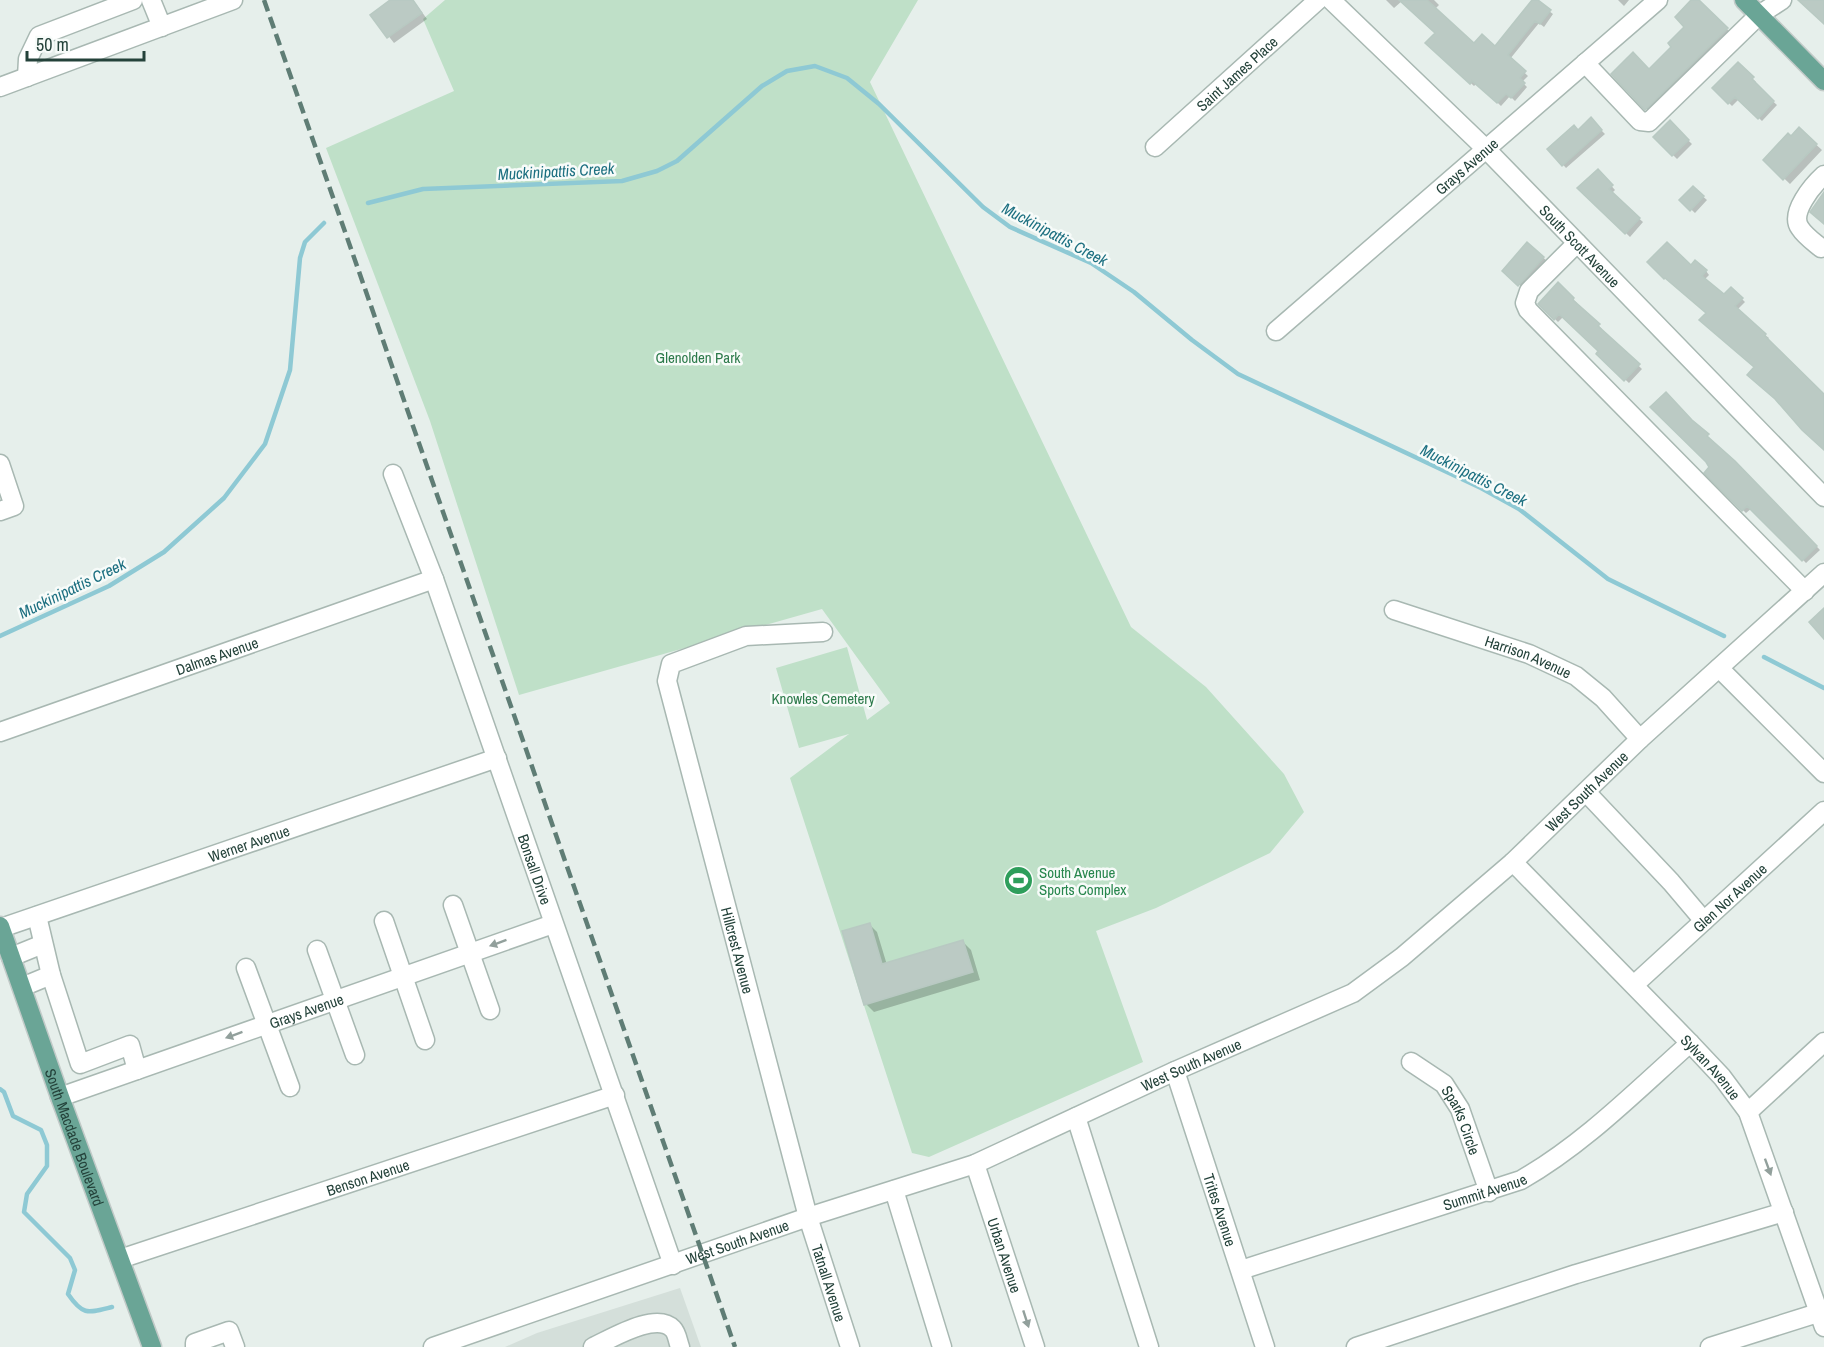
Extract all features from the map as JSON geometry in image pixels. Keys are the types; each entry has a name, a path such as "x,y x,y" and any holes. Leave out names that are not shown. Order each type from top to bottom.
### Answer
{"main road":[{"path":"1744,0 1824,81"},
{"name":"South Macdade Boulevard","path":"0,927 152,1347"}],"street":[{"path":"27,77 27,59 39,36 133,0"},
{"path":"151,0 162,27"},
{"path":"0,87 233,0"},
{"name":"Saint James Place","path":"1155,147 1318,0"},
{"name":"South Scott Avenue","path":"1331,0 1486,149 1824,497"},
{"name":"Grays Avenue","path":"1276,331 1658,0"},
{"path":"1585,63 1640,121 1649,122 1759,15 1782,0"},
{"path":"1821,248 1798,227 1797,221 1806,195 1824,175"},
{"path":"1577,243 1529,291 1525,303 1528,310 1805,591"},
{"path":"0,464 14,506 0,510"},
{"name":"Bonsall Drive","path":"393,474 434,579 673,1265"},
{"name":"West South Avenue","path":"433,1347 808,1217 975,1164 1175,1071 1353,993 1402,957 1513,862 1640,739 1823,575"},
{"name":"Dalmas Avenue","path":"0,732 434,579"},
{"name":"Harrison Avenue","path":"1394,610 1529,654 1576,676 1603,698 1640,739"},
{"name":"Hillcrest Avenue","path":"808,1217 668,683 671,664 746,636 823,632"},
{"path":"1719,668 1824,773"},
{"name":"Werner Avenue","path":"0,927 497,758"},
{"path":"1586,792 1704,921"},
{"name":"Glen Nor Avenue","path":"1635,984 1824,811"},
{"name":"Sylvan Avenue","path":"1513,862 1635,984 1722,1077 1749,1112 1823,1317"},
{"path":"453,905 490,1010"},
{"path":"37,916 51,975 80,1064 130,1045 138,1070"},
{"path":"384,921 425,1040"},
{"name":"Grays Avenue","path":"60,1097 553,924"},
{"path":"11,957 43,945"},
{"path":"317,950 355,1055"},
{"path":"246,968 290,1087"},
{"path":"22,987 51,975"},
{"path":"39,1035 67,1025"},
{"path":"1749,1112 1824,1042"},
{"name":"Summit Avenue","path":"1241,1270 1521,1180 1549,1164 1575,1145 1690,1043"},
{"path":"49,1064 76,1053"},
{"path":"96,1059 104,1082"},
{"name":"Sparks Circle","path":"1411,1062 1444,1084 1460,1108 1489,1192"},
{"name":"Trites Avenue","path":"1175,1071 1265,1347"},
{"name":"Benson Avenue","path":"120,1259 615,1095"},
{"path":"1076,1117 1149,1347"},
{"name":"Urban Avenue","path":"975,1164 1035,1347"},
{"path":"894,1190 942,1347"},
{"path":"1356,1347 1576,1274 1784,1212"},
{"name":"Tatnall Avenue","path":"808,1217 850,1347"},
{"path":"1710,1347 1823,1317"},
{"path":"593,1347 645,1323 664,1323 674,1330 680,1347"},
{"path":"195,1347 195,1343 229,1331 235,1347"}],"shaded area":[{"path":"680,1288 701,1347 505,1347 537,1333"}],"green space":[{"name":"Glenolden Park","path":"445,0 918,0 870,82 1131,627 1206,687 1284,774 1304,812 1270,853 1156,908 1096,931 1143,1062 929,1157 912,1153 790,778 849,734 799,748 776,668 847,647 867,720 890,703 822,609 519,695 430,421 326,148 454,91 423,19"}],"building":[{"path":"390,0 413,0 422,13 387,38 370,15"},
{"path":"1399,0 1427,0 1474,43 1482,34 1495,46 1532,0 1538,0 1551,10 1540,24 1535,21 1508,55 1526,71 1520,78 1525,83 1511,98 1506,94 1497,103 1472,81 1470,84 1425,43 1435,33"},
{"path":"1691,0 1699,0 1728,28 1645,110 1611,74 1633,52 1649,69 1671,47 1668,43 1684,27 1675,17"},
{"path":"1798,0 1824,0 1824,24"},
{"path":"1738,62 1774,101 1758,119 1735,97 1728,104 1712,88"},
{"path":"1591,117 1602,130 1562,166 1547,149 1574,125 1578,130"},
{"path":"1670,120 1689,140 1672,156 1653,137"},
{"path":"1799,127 1817,144 1783,180 1763,160 1788,133 1791,136"},
{"path":"1598,169 1613,185 1609,189 1640,218 1625,234 1577,188"},
{"path":"1693,186 1704,196 1690,211 1679,200"},
{"path":"1824,192 1824,224 1810,212"},
{"path":"1527,242 1544,257 1518,286 1502,271"},
{"path":"1667,242 1691,265 1695,260 1707,270 1702,276 1724,294 1731,287 1743,298 1735,306 1766,334 1765,336 1824,394 1824,450 1802,430 1775,399 1747,375 1754,367 1699,320 1706,313 1647,262"},
{"path":"1558,282 1574,298 1573,300 1600,324 1598,326 1640,364 1624,381 1596,354 1598,351 1559,314 1554,320 1538,304"},
{"path":"1666,392 1817,546 1802,561 1747,506 1742,511 1704,473 1709,467 1706,462 1650,407"},
{"path":"1824,608 1824,639 1809,622"},
{"path":"870,923 882,964 963,940 973,972 864,1005 842,931"}],"waterway":[{"name":"Muckinipattis Creek","path":"368,203 423,189 622,181 657,171 677,161 762,86 787,71 815,66 847,78 879,104 983,207 1010,227 1091,263 1134,292 1238,374 1481,488 1519,509 1608,579 1724,636"},
{"name":"Muckinipattis Creek","path":"0,636 109,586 164,552 224,498 265,444 290,370 300,258 305,242 324,223"},
{"name":"Muckinipattis Creek","path":"1764,657 1824,688"},
{"path":"0,1089 4,1092 13,1116 41,1130 47,1145 47,1166 27,1194 24,1212 70,1258 75,1270 68,1294 78,1306 87,1311 112,1307"}],"railway":[{"path":"264,0 735,1347"}],"place":[{"name":"South Avenue Sports Complex","path":"1018,881"}],"park label":[{"name":"Knowles Cemetery","path":"823,698"}]}
